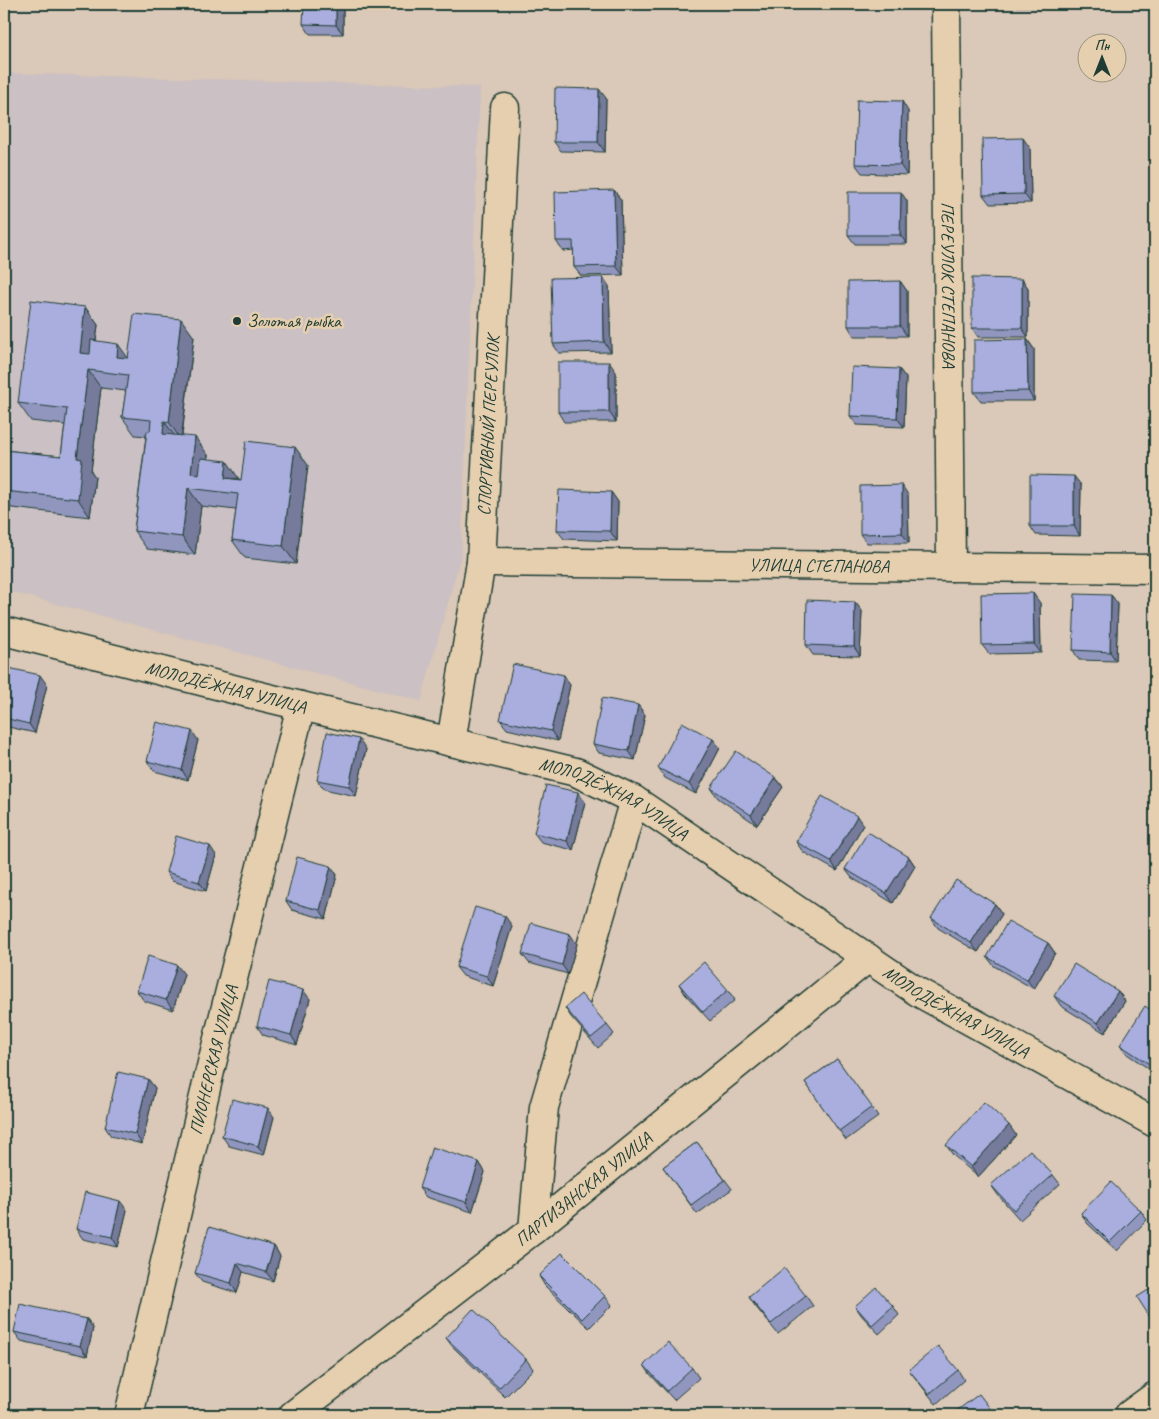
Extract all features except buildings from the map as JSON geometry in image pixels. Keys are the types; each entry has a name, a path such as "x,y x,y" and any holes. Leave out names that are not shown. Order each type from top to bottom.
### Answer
{"street":[{"name":"ПЕРЕУЛОК СТЕПАНОВА","path":"946,4 951,567"},
{"name":"СПОРТИВНЫЙ ПЕРЕУЛОК","path":"451,742 481,562 505,108"},
{"name":"УЛИЦА СТЕПАНОВА","path":"481,562 1155,569"},
{"name":"МОЛОДЁЖНАЯ УЛИЦА","path":"4,631 301,706 576,772 634,800 918,992 1155,1124"},
{"name":"ПИОНЕРСКАЯ УЛИЦА","path":"129,1415 206,1090 301,706"},
{"path":"532,1230 544,1107 634,800"},
{"name":"ПАРТИЗАНСКАЯ УЛИЦА","path":"293,1415 532,1230 868,958"},
{"path":"1129,1415 1155,1396"}],"shaded area":[{"name":"Золотая рыбка","path":"4,73 480,87 461,555 421,701 4,590"}],"place":[{"name":"Золотая рыбка","path":"237,321"}]}
